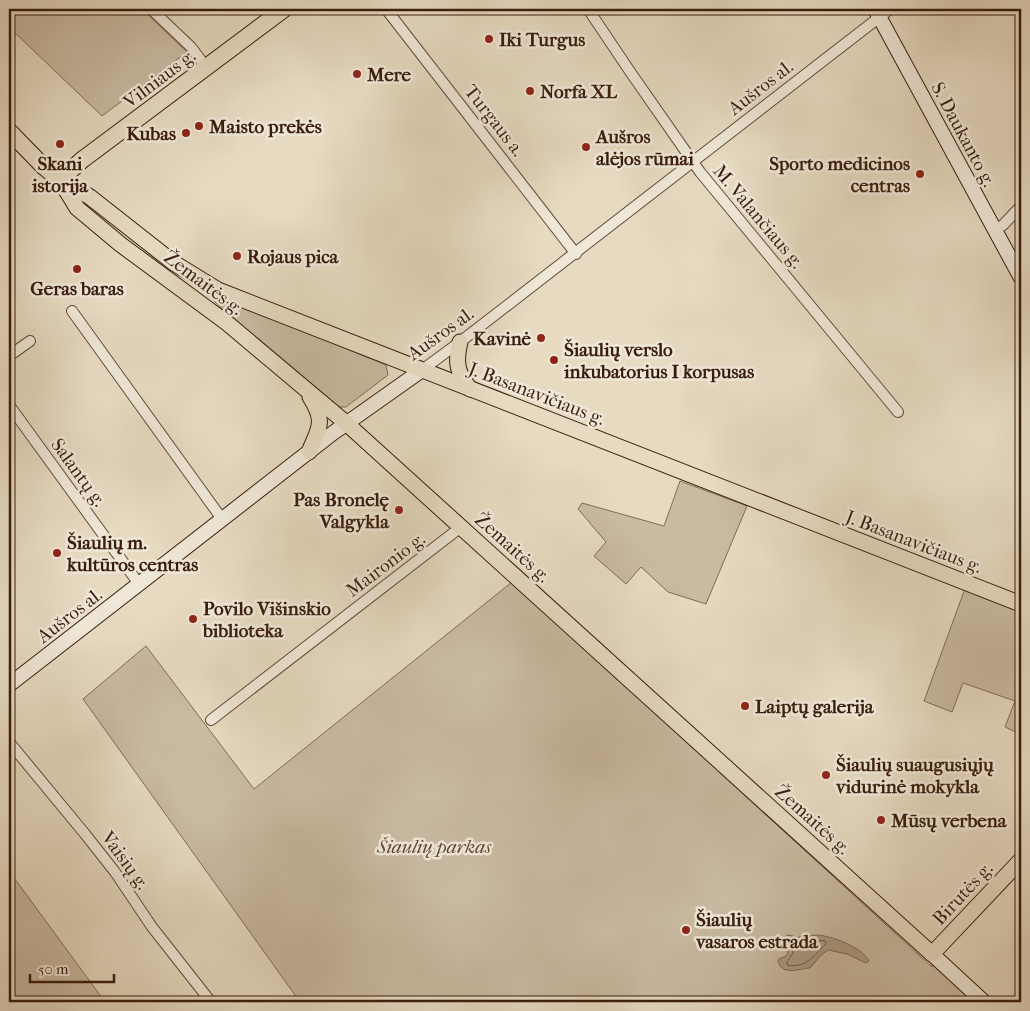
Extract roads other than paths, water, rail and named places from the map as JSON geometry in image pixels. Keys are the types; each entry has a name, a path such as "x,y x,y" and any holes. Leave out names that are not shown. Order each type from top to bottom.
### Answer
{"highway":[{"name":"Vilniaus g.","path":"60,180 82,160 284,9"},
{"name":"Žemaitės g.","path":"9,131 43,166 60,180"}],"main road":[{"name":"S. Daukanto g.","path":"882,12 1021,278"},
{"name":"J. Basanavičiaus g.","path":"60,180 90,197 174,263 218,290 1021,604"},
{"name":"Žemaitės g.","path":"60,180 77,208 120,244 227,323 346,423 984,1002"},
{"path":"460,342 457,364 461,378 470,389"},
{"name":"Aušros al.","path":"9,685 346,423 422,370"},
{"path":"304,388 317,408 321,424 309,452"},
{"name":"Birutės g.","path":"932,954 1021,860"}],"street":[{"path":"152,9 191,47 206,67"},
{"name":"Turgaus a.","path":"386,9 576,254"},
{"name":"M. Valančiaus g.","path":"588,9 694,163 898,412"},
{"name":"Aušros al.","path":"422,370 694,163 882,12"},
{"path":"995,230 1003,225 1021,206"},
{"path":"72,311 222,519"},
{"path":"9,356 30,341"},
{"name":"Salantų g.","path":"9,405 139,584"},
{"name":"Maironio g.","path":"211,720 461,527"},
{"name":"Vaisių g.","path":"9,742 115,872 152,927 211,1002"}],"water":[{"path":"788,935 806,937 814,935 837,940 860,951 869,961 866,963 847,954 828,950 810,968 783,969 778,961 788,953 782,942 784,937"}],"place":[{"name":"Iki Turgus","path":"489,39"},
{"name":"Mere","path":"357,74"},
{"name":"Norfa XL","path":"530,91"},
{"name":"Maisto prekės","path":"199,126"},
{"name":"Kubas","path":"186,133"},
{"name":"Skani istorija","path":"60,144"},
{"name":"Aušros alėjos rūmai","path":"586,147"},
{"name":"Sporto medicinos centras","path":"920,174"},
{"name":"Rojaus pica","path":"237,256"},
{"name":"Geras baras","path":"77,269"},
{"name":"Kavinė","path":"541,338"},
{"name":"Šiaulių verslo inkubatorius I korpusas","path":"554,360"},
{"name":"Pas Bronelę Valgykla","path":"399,510"},
{"name":"Šiaulių m. kultūros centras","path":"57,553"},
{"name":"Povilo Višinskio biblioteka","path":"193,619"},
{"name":"Laiptų galerija","path":"745,706"},
{"name":"Šiaulių suaugusiųjų vidurinė mokykla","path":"826,775"},
{"name":"Mūsų verbena","path":"881,820"},
{"name":"Šiaulių vasaros estrada","path":"686,930"}],"park label":[{"name":"Šiaulių parkas","path":"434,846"}]}
